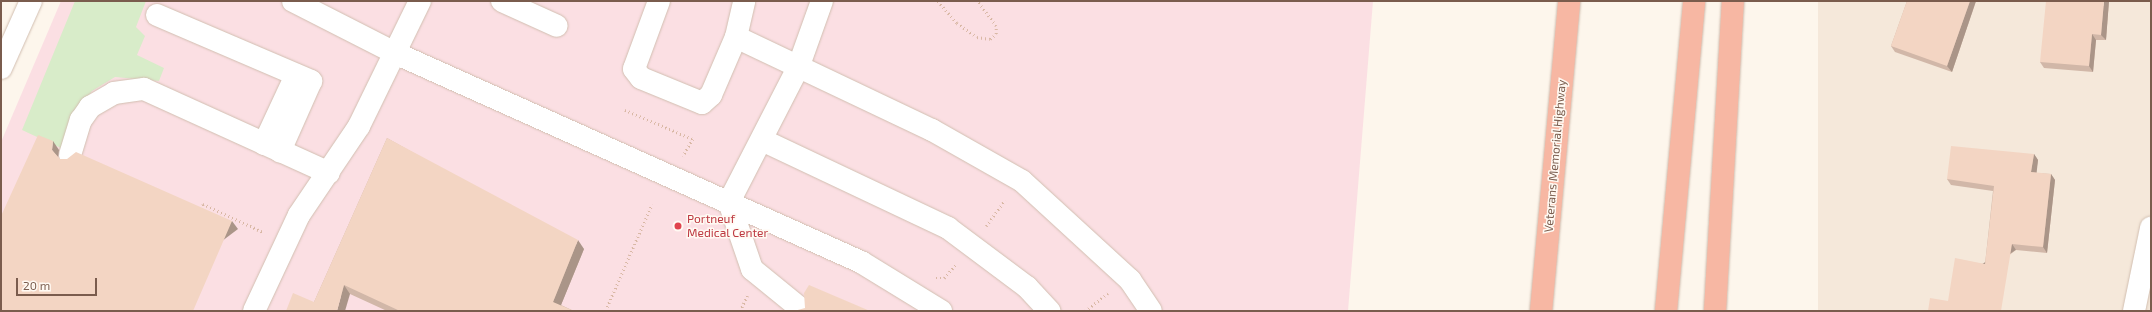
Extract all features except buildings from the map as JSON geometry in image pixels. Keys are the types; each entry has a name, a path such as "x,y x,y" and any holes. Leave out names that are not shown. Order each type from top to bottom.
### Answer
{"highway":[{"name":"Veterans Memorial Highway","path":"1541,311 1569,1"},
{"path":"1666,311 1694,1"},
{"path":"1715,311 1733,1"}],"street":[{"path":"1,68 31,1"},
{"path":"293,1 395,53 861,262 940,311"},
{"path":"254,311 299,216 359,126 420,1"},
{"path":"502,1 557,26"},
{"path":"659,1 634,69 640,78 702,103 711,95 736,37 744,1"},
{"path":"801,309 752,269 729,202 798,68 822,1"},
{"path":"156,15 303,78 272,147"},
{"path":"736,37 798,68 932,130 1022,181 1130,280 1151,311"},
{"path":"70,154 82,120 90,107 114,93 144,89 329,173"},
{"path":"762,140 960,236 1027,287 1049,311"},
{"path":"2134,311 2151,228"}],"path":[{"path":"938,1 957,23 977,36 990,39 996,34 996,26 977,1"},
{"path":"625,110 693,139 682,158"},
{"path":"984,228 1007,197"},
{"path":"201,209 203,204 268,234"},
{"path":"607,307 652,204"},
{"path":"929,277 944,278 959,260"},
{"path":"1085,311 1112,290"},
{"path":"740,311 747,295"}],"shaded area":[{"name":"Portneuf Medical Center","path":"61,1 1373,1 1348,311 1,311 1,142"},
{"path":"1818,1 2151,1 2151,311 1818,311"}],"green space":[{"path":"75,1 146,1 136,27 145,36 137,55 164,68 159,81 115,77 92,91 81,106 63,149 22,130"}],"place":[{"name":"Portneuf Medical Center","path":"678,226"}]}
